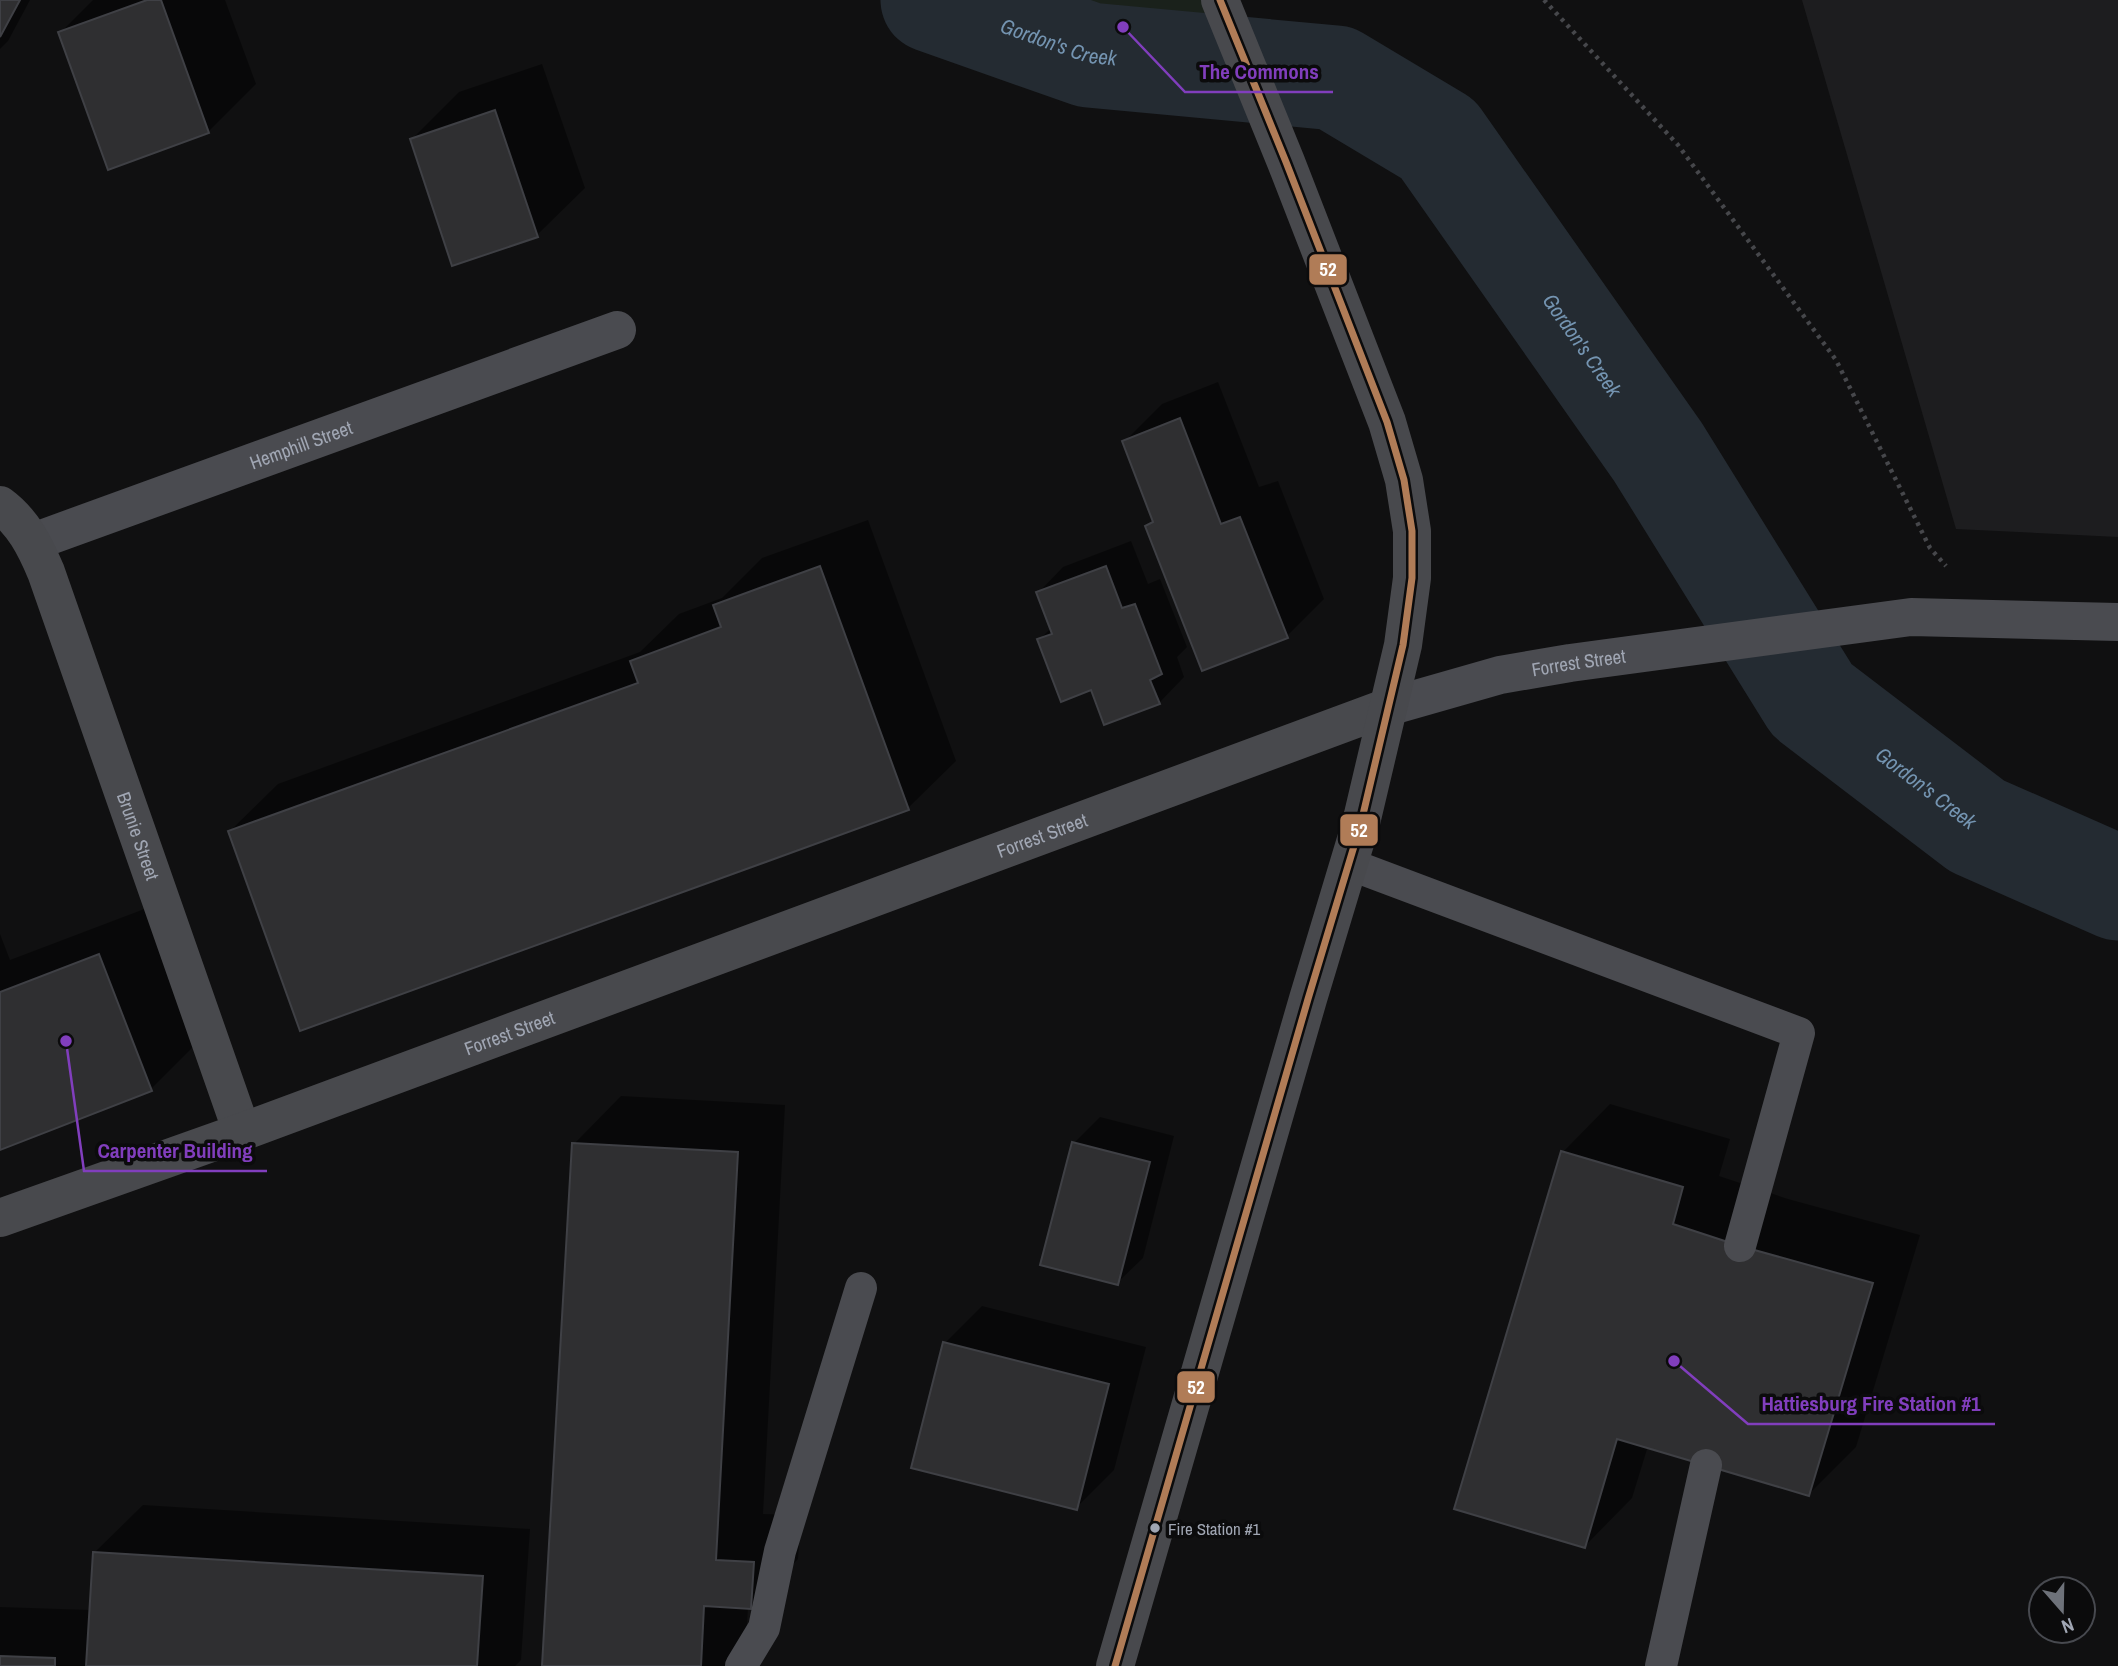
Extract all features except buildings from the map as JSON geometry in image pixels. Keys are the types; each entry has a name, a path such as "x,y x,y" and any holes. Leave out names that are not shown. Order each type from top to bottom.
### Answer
{"street":[{"path":"1115,1666 1361,823 1403,645 1412,578 1412,531 1404,480 1387,422 1220,0"},
{"name":"Hemphill Street","path":"33,542 617,330"},
{"path":"0,505 12,514 33,542"},
{"name":"Brunie Street","path":"33,542 46,572 242,1132"},
{"name":"Forrest Street","path":"0,1219 242,1132 1388,707 1500,675 1570,663 1911,617 2118,622"}],"lane":[{"path":"1349,864 1800,1033 1740,1246"},
{"path":"741,1666 764,1628 780,1551 862,1288"},
{"path":"1661,1666 1706,1465"}],"path":[{"path":"1544,0 1678,145 1836,360 1930,548 1993,620"}],"shaded area":[{"path":"933,0 1220,0 1258,72 1089,55"},
{"path":"1802,0 2118,0 2118,537 1956,529"}],"waterway":[{"name":"Gordon's Creek","path":"933,0 1089,55 1336,78 1438,139 1658,452 1812,700 1977,826 2118,888"}],"transit line":[{"name":"52","path":"1115,1666 1361,823 1403,645 1412,578 1412,531 1404,480 1387,422 1220,0"}],"place":[{"name":"The Commons","path":"1123,27"},
{"name":"Carpenter Building","path":"66,1041"},
{"name":"Hattiesburg Fire Station #1","path":"1674,1361"},
{"name":"Fire Station #1","path":"1155,1528"}]}
